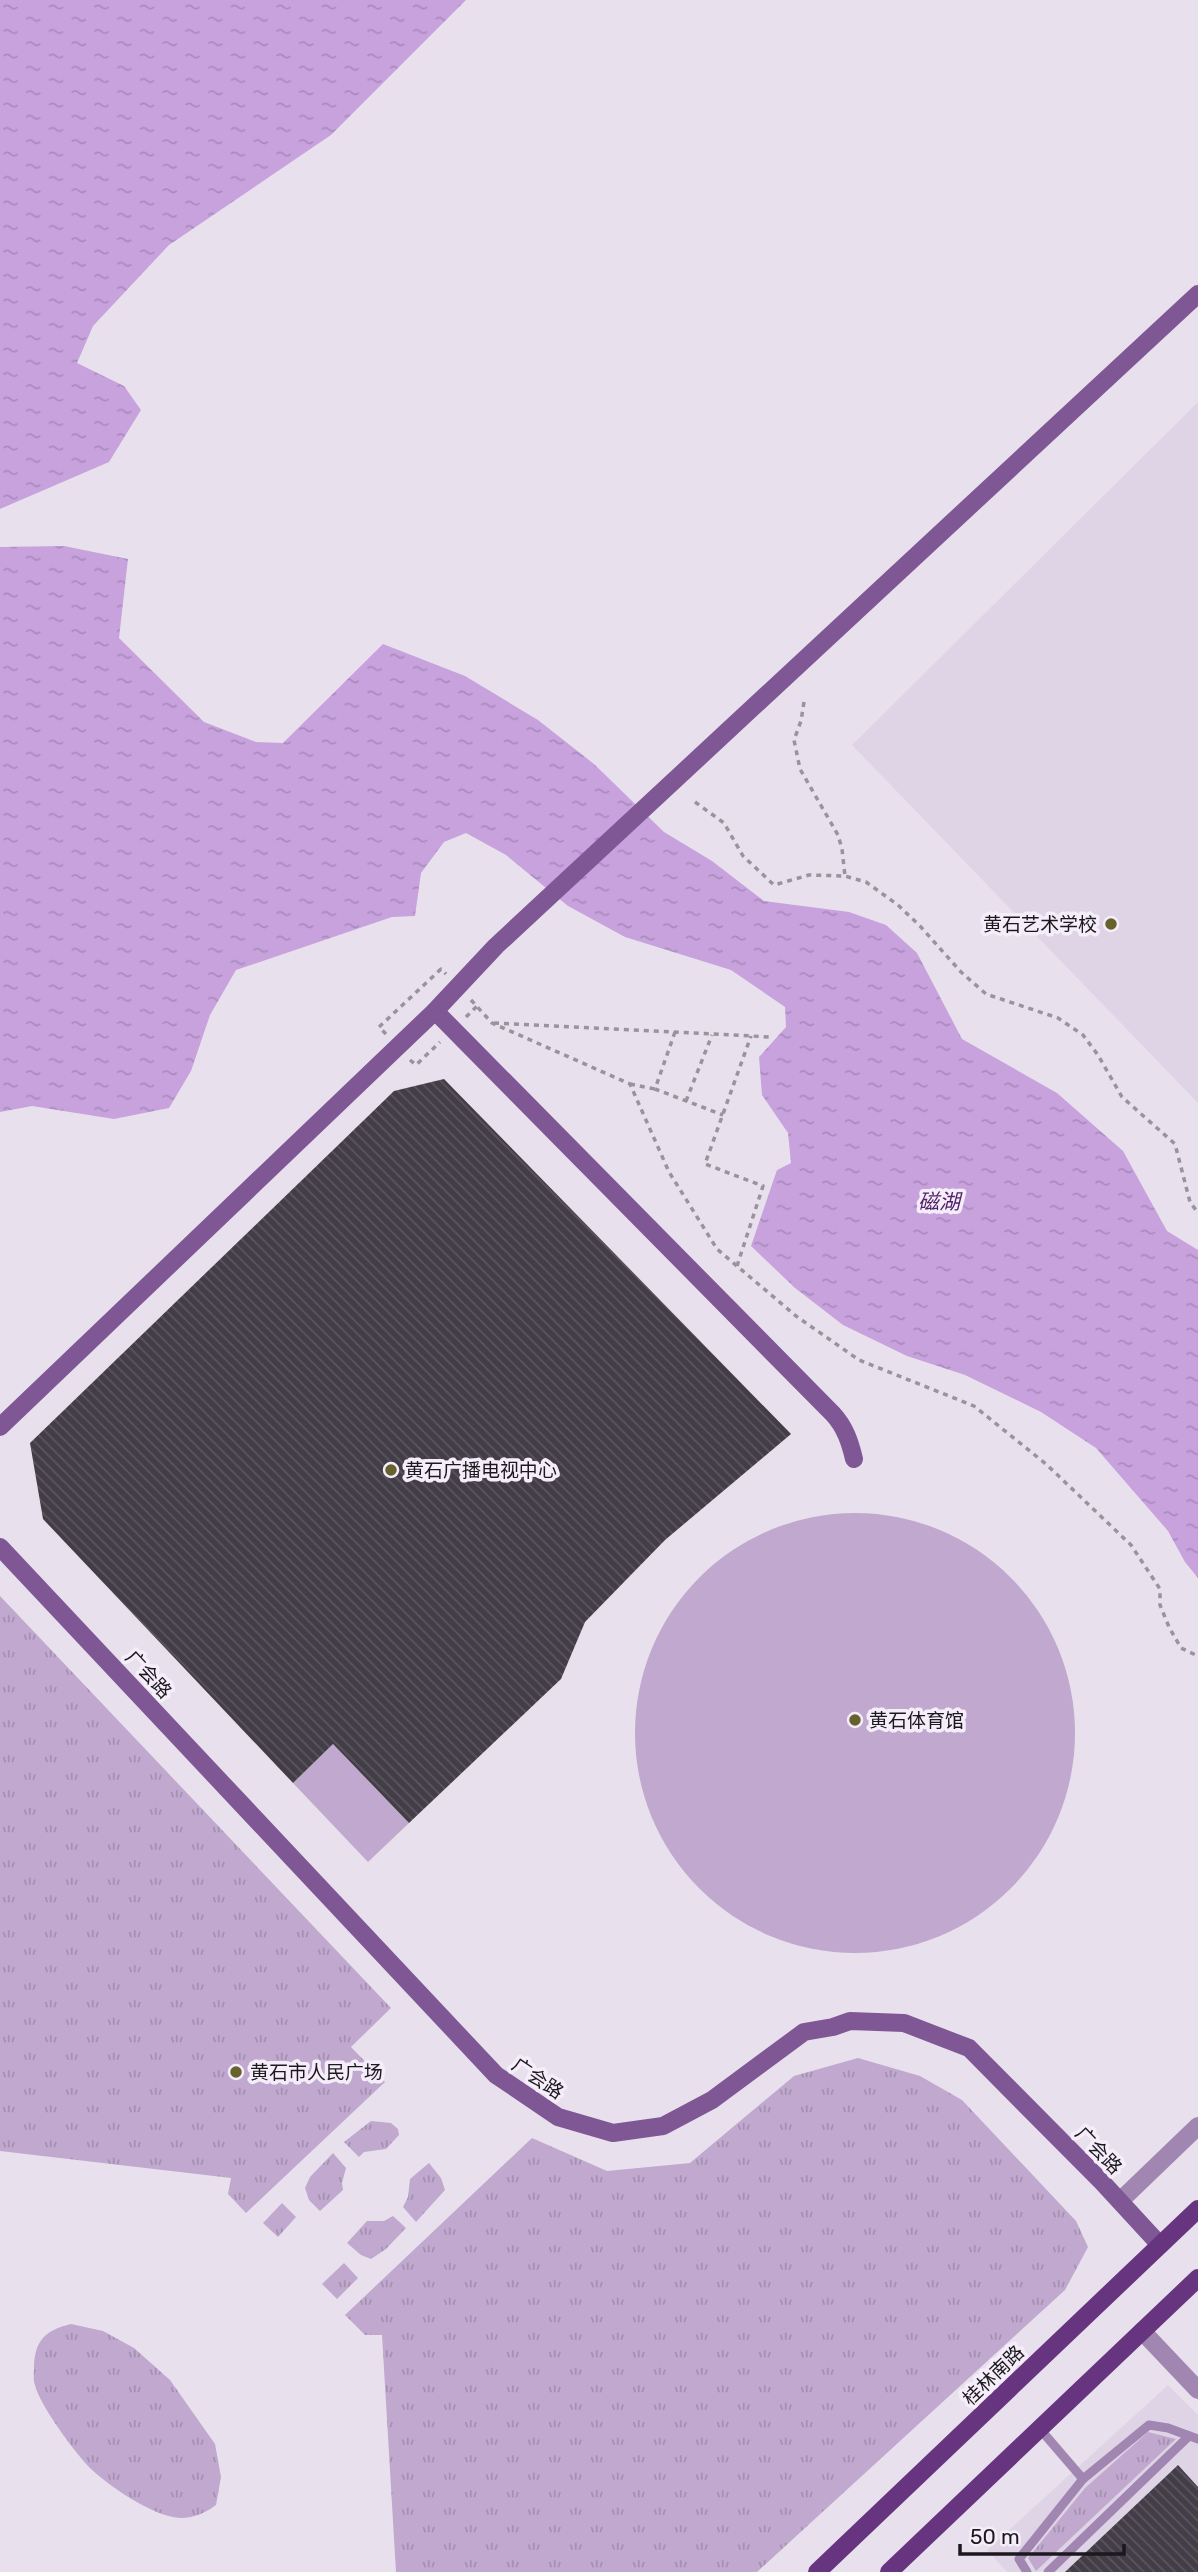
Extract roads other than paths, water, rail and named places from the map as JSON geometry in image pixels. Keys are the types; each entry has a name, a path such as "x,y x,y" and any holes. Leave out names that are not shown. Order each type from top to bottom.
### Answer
{"main road":[{"name":"桂林南路","path":"817,2572 1198,2209"},
{"path":"889,2572 1198,2278"}],"street":[{"path":"0,1427 435,1011 496,946 1198,294"},
{"path":"435,1011 834,1414 841,1422 850,1442 854,1459"},
{"name":"广会路","path":"0,1547 496,2075 558,2117 613,2133 663,2126 712,2100 804,2032 850,2021 904,2023 970,2048 1160,2245"},
{"path":"1120,2201 1198,2126"},
{"path":"1142,2331 1198,2390"}],"lane":[{"path":"1027,2572 1019,2559 1083,2479 1149,2425 1194,2437"},
{"path":"1040,2429 1083,2479"},
{"path":"1048,2572 1194,2437"}],"water":[{"path":"0,0 466,0 331,135 169,245 93,326 77,363 124,386 141,410 109,462 0,509"},
{"name":"磁湖","path":"64,546 128,559 119,638 204,722 256,742 283,743 383,644 465,676 538,720 594,764 664,832 712,861 764,901 849,912 886,925 917,953 962,1039 1057,1093 1123,1151 1167,1231 1198,1250 1198,1578 1185,1562 1168,1531 1096,1448 1041,1412 965,1375 907,1356 843,1325 795,1288 751,1246 777,1170 791,1163 788,1133 762,1095 759,1057 786,1027 785,1007 731,970 625,937 568,906 506,855 466,833 444,842 421,873 415,916 392,917 236,970 210,1015 191,1071 169,1108 114,1119 32,1106 0,1112 0,547"}],"place":[{"name":"黄石艺术学校","path":"1111,924"},
{"name":"黄石广播电视中心","path":"391,1470"},
{"name":"黄石体育馆","path":"855,1720"},
{"name":"黄石市人民广场","path":"236,2072"}]}
